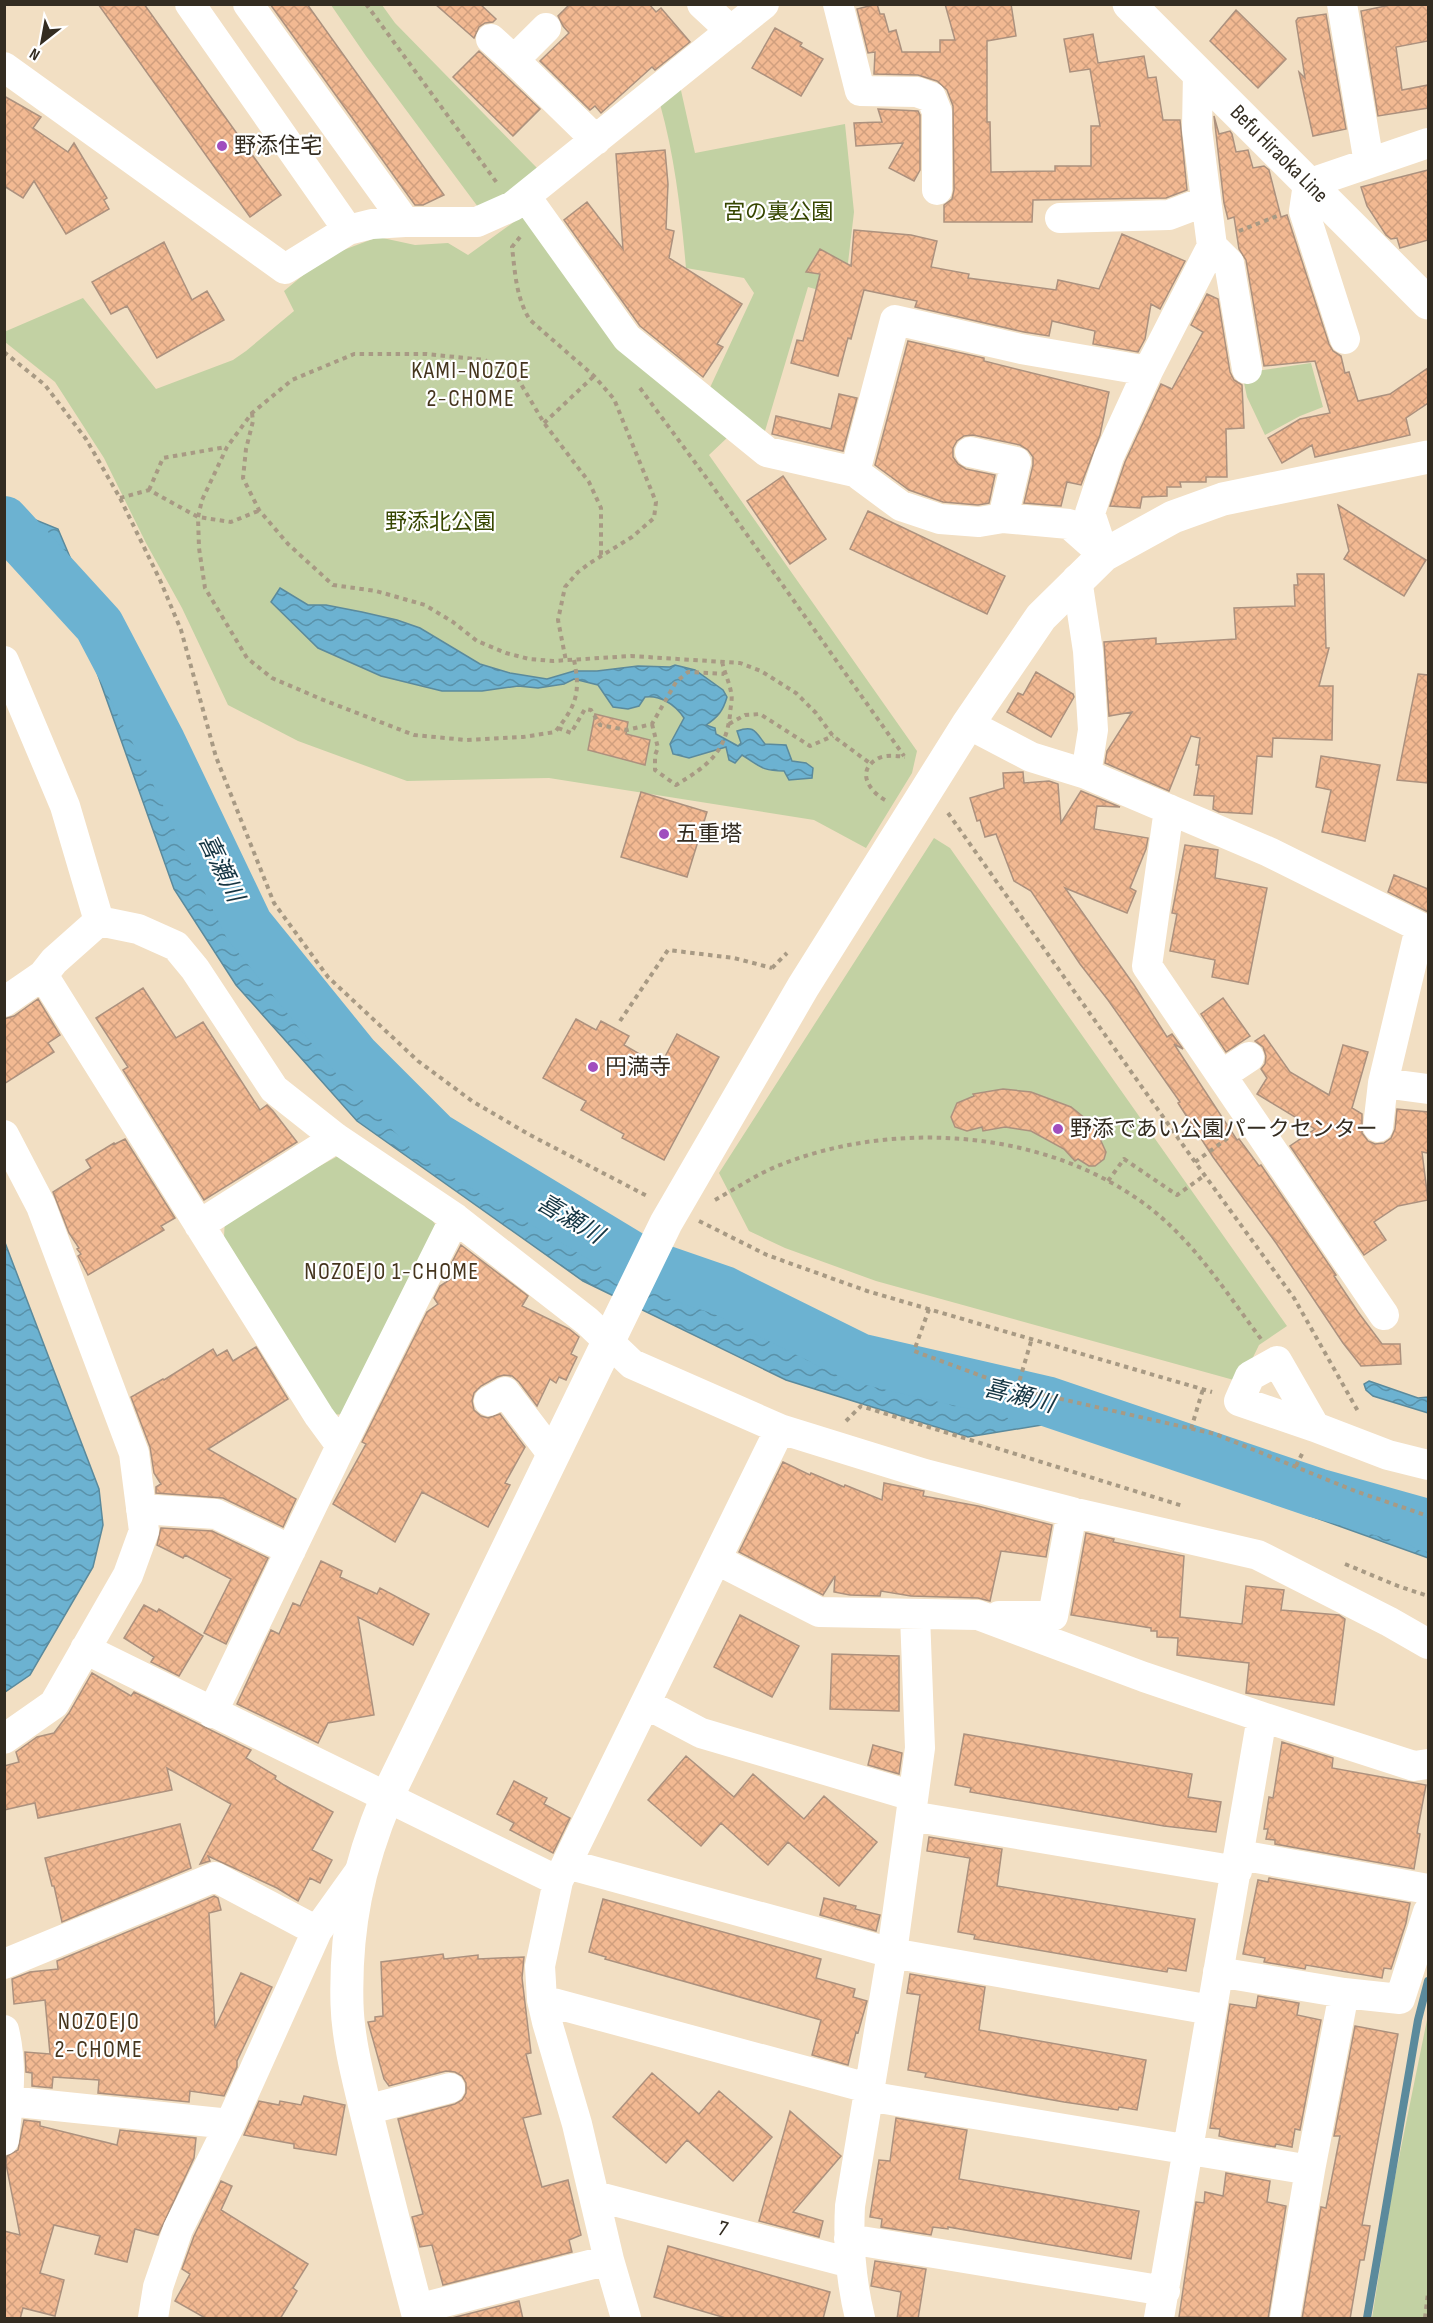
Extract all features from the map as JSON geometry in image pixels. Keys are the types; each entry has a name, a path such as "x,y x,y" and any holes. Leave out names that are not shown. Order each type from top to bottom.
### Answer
{"street":[{"path":"190,4 348,230"},
{"path":"702,4 731,31"},
{"path":"4,67 285,269 348,230 372,224 477,222 513,206 764,4"},
{"path":"838,4 862,104 917,92 931,97 949,156 937,190"},
{"name":"Befu Hiraoka Line","path":"1130,4 1198,73 1306,197 1428,303"},
{"path":"1342,4 1369,163"},
{"path":"216,41 252,9 405,222"},
{"path":"514,60 546,28"},
{"path":"491,39 596,140"},
{"path":"1104,555 1090,513 1109,456 1148,371 1212,246 1197,129 1198,73"},
{"path":"1345,339 1306,197 1369,163 1428,143"},
{"path":"526,197 627,338 766,452 855,472 901,506 940,519 979,522 1003,518 1070,524 1104,555"},
{"path":"1060,218 1168,215 1206,201"},
{"path":"1212,246 1228,263 1247,369"},
{"path":"855,472 895,320 1021,349 1148,371"},
{"path":"970,452 1016,462 1003,518"},
{"path":"609,2260 418,2314 356,2069 347,2006 351,1920 360,1871 370,1836 387,1797 612,1332 676,1216 803,987 968,724 1041,617 1077,579 1104,555 1173,517 1223,499 1428,458"},
{"path":"1077,579 1088,651 1093,730 1086,774"},
{"path":"4,660 65,806 99,921"},
{"path":"968,724 1031,757 1086,774 1269,852 1424,930 1383,1083 1378,1127"},
{"path":"1169,809 1147,966 1384,1315"},
{"path":"4,1002 44,975 54,961 99,921"},
{"path":"99,921 138,929 176,946 195,969 274,1089 336,1138 455,1218 587,1321 612,1332 632,1364 780,1429 925,1474 1072,1512 1258,1555 1388,1621 1428,1644"},
{"path":"44,975 319,1416 341,1446"},
{"path":"1222,1076 1249,1058"},
{"path":"1383,1083 1428,1089"},
{"path":"4,1135 41,1206 134,1454 144,1531 128,1575 54,1704 4,1739"},
{"path":"199,1225 336,1138"},
{"path":"212,1713 341,1446 455,1218"},
{"path":"1315,1427 1277,1360 1250,1376 1239,1401 1388,1455 1428,1465"},
{"path":"489,1401 505,1392 553,1455"},
{"path":"626,2319 542,2000 540,1966 562,1872 780,1429"},
{"path":"141,1509 216,1514 291,1550"},
{"path":"717,1560 819,1612 1053,1616 1072,1512"},
{"path":"860,2319 850,2251 850,2206 892,1953 920,1748 915,1615"},
{"path":"978,1615 1262,1718 1414,1766 1428,1764"},
{"path":"85,1649 387,1797 562,1872 892,1953 1211,2010"},
{"path":"646,1704 701,1733 912,1806 1238,1863 1428,1889"},
{"path":"1162,2305 1262,1718"},
{"path":"162,2314 158,2287 178,2229 230,2124 317,1931 360,1871"},
{"path":"4,1964 215,1877 317,1931"},
{"path":"1218,1972 1344,1993 1400,1999 1428,1912"},
{"path":"1285,2319 1310,2170 1344,1993"},
{"path":"542,2000 868,2092 1310,2170"},
{"path":"4,2030 10,2053 4,2140"},
{"path":"366,2110 450,2088"},
{"path":"8,2101 230,2124"},
{"name":"7","path":"595,2196 850,2251 1162,2305"}],"path":[{"path":"1212,246 1232,234 1274,216 1306,197"},
{"path":"523,235 512,247 518,292 523,309 530,320 594,376 614,399 656,502 654,518 632,537 578,572 565,587 558,620 566,661"},
{"path":"4,352 45,385 86,440 120,498 160,580 181,630 216,757 274,903 328,977 418,1061 471,1101 676,1216 767,1254 867,1291 1239,1401"},
{"path":"574,663 579,687 575,703 555,732 512,738 466,740 414,735 272,678 247,658 206,588 198,517 202,500 227,447 252,413 292,380 354,354 426,354 485,360 518,379 544,423 589,482 601,508 601,556"},
{"path":"544,423 594,376"},
{"path":"252,413 254,421 246,449 243,478 259,510 288,544 333,585 376,591 425,604 477,641 506,653 529,659 574,663 632,656 740,663 761,671 796,693 816,713 833,736 871,764"},
{"path":"149,490 163,458 227,447"},
{"path":"120,498 149,490 198,517 231,522 259,510"},
{"path":"722,661 724,674 732,693 729,724 717,755 702,770 676,785 655,770 655,755 658,748 652,724 676,682 688,672 724,674"},
{"path":"558,728 571,733 585,709 591,710 600,725 627,730 652,724"},
{"path":"729,724 745,715 760,714 810,746 833,736"},
{"path":"888,802 873,792 867,783 867,774 871,764 878,758 887,756 904,756 911,763"},
{"path":"946,810 1294,1298 1361,1417"},
{"path":"620,1021 668,950 734,958 772,968 803,987"},
{"path":"1195,1162 1252,1120"},
{"path":"676,1216 774,1167 811,1154 867,1141 923,1137 981,1140 1026,1150 1084,1169 1139,1199 1166,1222 1203,1263 1277,1360"},
{"path":"1107,1181 1124,1159 1177,1195 1205,1175"},
{"path":"929,1308 914,1351 1017,1389 1215,1434 1355,1491 1428,1516"},
{"path":"1017,1389 1032,1338"},
{"path":"1191,1429 1203,1389"},
{"path":"824,1442 861,1406 1186,1507"},
{"path":"1342,1563 1428,1596"},
{"path":"1426,2316 1428,2293"}],"green space":[{"path":"331,5 382,5 395,23 537,168 493,205 481,211"},
{"name":"宮の裏公園","path":"680,86 695,153 845,124 854,212 844,297 808,287 762,441 707,394 754,293 744,278 686,268 677,185 660,104"},
{"name":"野添北公園","path":"529,211 729,436 709,455 917,751 912,773 866,848 814,820 549,778 407,781 298,741 228,705 182,608 146,543 104,458 55,382 5,342 4,332 83,298 156,389 233,360 246,351 294,311 284,291 325,257 378,237 415,245 448,243 468,255"},
{"path":"1311,363 1323,407 1300,416 1265,435 1247,397 1242,373"},
{"path":"934,838 950,848 1287,1326 1259,1345 1241,1382 876,1281 785,1248 749,1231 719,1173"},
{"path":"338,1156 427,1213 437,1227 344,1414 330,1415 224,1237 225,1218"},
{"path":"1428,2015 1428,2318 1372,2318 1392,2192"}],"water":[{"path":"4,507 58,529 99,625 209,842 248,925 355,1057 435,1137 643,1263 724,1291 859,1358 1046,1401 1317,1493 1424,1523 1428,1525 1428,1558 1191,1473 1156,1452 1072,1420 968,1437 786,1380 583,1281 357,1121 236,985 174,889 52,546 5,525"},
{"path":"280,588 308,605 326,605 362,612 420,628 480,664 510,673 547,679 574,671 638,666 670,667 675,665 695,670 723,690 727,697 720,713 706,725 715,728 716,734 738,746 741,743 737,731 747,729 754,730 765,744 786,745 792,761 806,763 813,768 812,778 789,780 784,771 765,769 742,755 735,763 729,760 726,747 689,758 673,754 670,744 684,718 672,705 656,697 645,697 639,706 628,709 613,707 598,685 574,679 564,684 538,688 518,686 482,691 442,691 381,676 318,648 271,602"},
{"path":"4,1240 99,1489 103,1525 93,1567 30,1675 5,1692"},
{"path":"1369,1381 1418,1398 1428,1397 1428,1413 1373,1396 1366,1390 1364,1384"}],"building":[{"name":"野添住宅","path":"98,4 144,4 281,195 250,217"},
{"name":"野添住宅","path":"270,4 307,4 444,195 423,205 415,205"},
{"path":"435,4 480,4 496,19 479,27 474,38"},
{"path":"570,4 649,4 656,12 661,8 690,42 655,70 652,67 601,113 595,106 590,110 540,61 569,33 558,16"},
{"path":"877,4 880,14 884,14 889,32 896,30 902,52 940,52 940,40 955,40 945,4 1011,4 1016,36 987,41 987,122 990,122 991,172 1055,171 1055,166 1091,166 1091,126 1100,126 1090,69 1070,72 1064,39 1093,34 1098,63 1144,56 1148,78 1156,77 1163,120 1180,120 1187,190 1166,198 1033,200 1032,222 944,222 944,205 952,199 954,190 953,106 947,90 937,81 918,75 874,74 875,52 868,53 857,9"},
{"path":"1395,4 1428,4 1428,41 1396,47 1402,90 1428,85 1428,108 1378,116 1361,11"},
{"path":"1236,10 1286,59 1258,88 1210,41"},
{"path":"1326,14 1346,129 1313,136 1299,72 1305,78 1296,21 1298,18"},
{"path":"775,28 802,43 800,46 823,59 801,96 752,68"},
{"path":"479,51 540,109 513,136 453,77"},
{"path":"4,96 41,117 33,128 68,152 74,143 107,198 104,200 109,209 66,234 34,181 23,198 4,186"},
{"path":"878,109 918,111 920,115 920,170 914,181 889,168 903,143 856,146 854,123 882,122"},
{"path":"1214,116 1219,134 1230,131 1232,134 1236,152 1248,150 1253,168 1264,166 1269,170 1281,217 1287,215 1329,344 1333,351 1341,356 1345,373 1349,372 1358,401 1390,394 1428,368 1428,403 1406,418 1410,435 1315,457 1312,445 1282,463 1268,438 1300,419 1330,413 1315,361 1264,366 1246,260 1239,249 1234,217 1228,219 1224,203"},
{"path":"665,150 668,184 666,229 674,231 669,258 742,304 717,344 723,347 703,377 640,326 564,220 587,202 623,249 616,154"},
{"path":"1428,170 1428,240 1400,248 1397,238 1391,239 1386,235 1367,206 1361,187"},
{"path":"854,230 911,235 937,241 931,267 969,274 968,278 1056,290 1058,280 1099,289 1122,234 1185,261 1160,309 1151,304 1145,339 1138,352 1093,344 1095,331 1052,321 1049,336 1024,332 915,307 917,301 864,290 838,376 791,363 797,340 803,341 820,274 806,272 820,249 851,266"},
{"path":"164,242 192,300 207,291 224,320 157,358 127,306 111,314 92,282"},
{"path":"1207,294 1218,299 1230,372 1234,380 1242,385 1244,428 1226,429 1227,477 1206,477 1206,482 1180,482 1181,487 1167,487 1167,496 1142,497 1140,508 1110,506 1125,462 1161,384 1172,389 1203,332 1191,325"},
{"path":"908,341 984,358 984,361 1109,392 1100,435 1081,485 1067,482 1061,506 1024,503 1033,465 1033,457 1028,450 1020,445 973,435 964,436 957,441 953,448 953,457 966,469 995,475 989,503 978,505 943,502 909,490 875,465"},
{"path":"839,394 857,398 843,451 772,434 776,416 831,429"},
{"path":"783,476 826,539 790,564 747,501"},
{"path":"1338,505 1426,560 1404,596 1344,559 1349,551"},
{"path":"868,511 1005,576 987,614 850,549"},
{"path":"1297,574 1324,574 1326,648 1329,648 1319,686 1333,686 1332,740 1273,738 1272,757 1257,756 1252,814 1219,812 1213,809 1214,796 1194,795 1199,765 1196,765 1200,738 1191,736 1169,791 1105,763 1107,751 1132,712 1109,716 1104,642 1156,638 1156,644 1236,639 1234,608 1295,606 1294,585 1298,585"},
{"path":"1036,672 1073,694 1074,697 1051,737 1007,712 1018,693 1023,695"},
{"path":"1418,674 1428,675 1428,783 1397,780"},
{"path":"595,714 628,722 626,734 650,740 645,765 588,750"},
{"path":"1321,756 1380,765 1365,841 1322,832 1331,790 1316,787"},
{"path":"1023,772 1024,783 1049,781 1058,784 1061,823 1081,791 1120,807 1097,806 1094,829 1148,838 1146,849 1130,888 1136,891 1127,913 1065,888 1134,985 1167,1037 1172,1034 1183,1049 1174,1044 1237,1140 1239,1139 1259,1166 1261,1165 1336,1275 1334,1276 1358,1312 1382,1344 1400,1344 1401,1364 1361,1366 1213,1157 1178,1103 1180,1102 1080,964 1031,891 1014,881 996,834 985,837 970,798 1004,788 1003,773"},
{"name":"五重塔","path":"641,792 707,812 687,877 621,857"},
{"path":"1185,845 1218,850 1215,878 1267,888 1248,984 1212,977 1215,960 1170,951 1177,914 1172,913"},
{"path":"1394,875 1428,889 1428,912 1388,892"},
{"path":"143,988 176,1038 203,1022 260,1110 267,1105 297,1142 204,1200 123,1070 128,1067 96,1018"},
{"path":"1223,998 1250,1036 1226,1052 1201,1014"},
{"path":"38,999 60,1035 48,1043 54,1052 4,1084 4,1019 14,1016"},
{"path":"576,1019 596,1030 601,1021 629,1036 624,1045 660,1066 677,1034 719,1057 664,1160 622,1138 624,1134 581,1110 586,1101 543,1078"},
{"path":"1264,1035 1290,1072 1329,1095 1343,1045 1368,1052 1352,1108 1362,1114 1362,1133 1368,1141 1375,1144 1384,1143 1391,1138 1395,1129 1397,1109 1428,1112 1428,1153 1422,1152 1428,1200 1398,1206 1374,1222 1386,1240 1364,1255 1290,1146 1315,1129 1257,1094 1267,1078 1261,1069 1265,1064 1266,1056 1263,1047 1255,1041"},
{"name":"野添であい公園パークセンター","path":"1003,1089 1031,1092 1071,1107 1091,1123 1103,1138 1101,1141 1106,1152 1104,1159 1095,1166 1089,1166 1078,1159 1075,1161 1064,1149 1031,1131 1005,1127 983,1131 982,1127 967,1131 955,1127 951,1117 957,1103 974,1096 973,1094"},
{"path":"125,1139 175,1218 161,1226 164,1230 88,1275 78,1256 81,1254 77,1249 79,1248 69,1233 53,1192 91,1168 86,1160"},
{"path":"461,1245 528,1296 522,1306 569,1329 579,1337 571,1354 577,1357 566,1380 559,1377 556,1383 550,1379 537,1406 512,1376 497,1377 474,1393 472,1401 474,1410 488,1418 500,1414 525,1447 505,1483 510,1485 488,1527 422,1492 395,1542 333,1504 366,1444 362,1442 427,1312 438,1304 434,1298 440,1286 463,1271 451,1264"},
{"path":"256,1347 288,1399 208,1449 296,1499 283,1527 223,1498 156,1493 156,1487 161,1484 154,1473 150,1447 131,1397 164,1380 213,1349 217,1356 227,1350 233,1361"},
{"path":"783,1462 810,1475 811,1473 882,1500 884,1483 924,1491 923,1496 978,1506 1052,1525 1046,1557 1001,1551 990,1601 978,1598 911,1596 881,1591 880,1596 850,1595 834,1592 835,1576 823,1595 739,1552"},
{"path":"161,1528 212,1531 268,1558 226,1644 204,1633 231,1579 185,1555 183,1558 157,1545"},
{"path":"1086,1533 1114,1539 1113,1542 1184,1556 1180,1617 1242,1624 1246,1586 1284,1590 1281,1610 1339,1615 1345,1619 1334,1705 1246,1693 1249,1663 1177,1655 1178,1638 1157,1637 1157,1631 1151,1631 1151,1628 1071,1615"},
{"path":"321,1561 342,1571 340,1577 377,1594 380,1588 429,1614 413,1645 358,1617 374,1715 328,1723 318,1743 237,1704 271,1630 279,1634 293,1603 300,1606"},
{"path":"144,1605 157,1612 159,1609 203,1636 179,1676 151,1662 154,1657 124,1638"},
{"path":"740,1615 799,1646 772,1697 714,1667"},
{"path":"832,1654 899,1656 899,1711 830,1709"},
{"path":"92,1673 131,1696 134,1692 251,1750 246,1758 276,1776 275,1779 284,1785 333,1812 312,1850 332,1860 320,1883 310,1878 298,1901 277,1888 208,1856 210,1861 200,1864 231,1804 167,1768 172,1790 38,1818 35,1803 4,1810 4,1766 19,1762 16,1752 37,1737 54,1733 69,1713"},
{"path":"964,1734 1192,1774 1188,1797 1221,1802 1216,1832 1164,1826 970,1792 971,1788 955,1785"},
{"path":"1282,1742 1333,1758 1332,1768 1426,1785 1417,1833 1420,1834 1414,1869 1275,1844 1275,1840 1266,1839 1268,1829 1264,1829 1269,1797 1273,1798"},
{"path":"873,1745 902,1753 899,1774 868,1765"},
{"path":"686,1756 734,1797 753,1774 804,1819 824,1796 877,1842 839,1886 788,1842 768,1865 721,1823 701,1846 648,1800"},
{"path":"514,1781 547,1798 544,1804 570,1818 553,1853 510,1830 514,1823 497,1814"},
{"path":"180,1824 191,1868 62,1922 45,1858"},
{"path":"929,1837 1002,1849 997,1886 1195,1919 1186,1971 1168,1968 1167,1972 1113,1963 974,1939 975,1935 958,1932 970,1858 927,1851"},
{"path":"1269,1878 1410,1903 1391,1969 1384,1968 1382,1978 1306,1965 1305,1969 1264,1962 1265,1958 1243,1954 1258,1880 1268,1882"},
{"path":"214,1896 218,1898 221,1910 209,1913 215,2028 241,1973 272,1987 237,2061 237,2067 224,2096 190,2091 189,2102 98,2093 99,2080 53,2077 52,2088 32,2086 32,2073 26,2072 25,2052 50,2054 45,2000 14,2004 12,1979 30,1972 58,1969 57,1961"},
{"path":"824,1898 880,1915 876,1931 820,1915"},
{"path":"603,1899 821,1959 816,1978 855,1989 853,1997 867,2001 848,2065 812,2055 821,2020 605,1959 606,1957 589,1952"},
{"path":"443,1954 444,1959 478,1955 478,1959 524,1957 522,1978 531,2053 526,2054 541,2114 523,2118 542,2187 568,2180 581,2235 569,2240 572,2252 443,2285 432,2245 420,2247 412,2217 423,2214 398,2119 455,2104 462,2100 466,2093 466,2083 462,2076 446,2071 389,2086 384,2079 368,2022 375,2021 375,2017 383,2016 381,1962"},
{"path":"910,1974 985,1987 979,2030 1146,2060 1137,2110 1119,2107 1118,2110 1064,2102 925,2077 926,2073 908,2070 920,1995 907,1993"},
{"path":"1258,1996 1299,2003 1297,2015 1321,2020 1300,2130 1295,2129 1292,2147 1276,2144 1275,2147 1231,2139 1219,2136 1220,2129 1210,2128 1230,2004 1256,2008"},
{"path":"1355,2026 1398,2034 1362,2225 1370,2226 1364,2260 1360,2260 1350,2319 1302,2319 1321,2207 1326,2208 1340,2136 1334,2136"},
{"path":"652,2073 699,2114 719,2091 772,2137 733,2181 687,2140 666,2163 613,2117"},
{"path":"304,2096 345,2105 336,2155 294,2148 294,2144 244,2135 259,2101 279,2105 280,2101 301,2105"},
{"path":"790,2111 841,2156 793,2212 823,2221 819,2237 759,2221"},
{"path":"896,2118 967,2130 959,2179 1139,2211 1131,2259 948,2227 948,2229 933,2227 931,2235 881,2227 882,2219 870,2217 879,2160 890,2161"},
{"path":"24,2120 40,2122 40,2126 117,2145 120,2130 196,2138 194,2158 158,2235 135,2229 127,2262 95,2254 100,2236 54,2225 40,2273 64,2280 55,2316 23,2308 20,2319 4,2319 4,2231 20,2235 6,2164 7,2156 18,2150"},
{"path":"1226,2173 1270,2181 1267,2202 1286,2206 1268,2319 1179,2317 1196,2202 1204,2203 1205,2192 1223,2196"},
{"path":"221,2181 232,2186 221,2210 308,2264 293,2288 297,2291 280,2319 207,2319 175,2301 190,2274 182,2269 194,2236"},
{"path":"668,2246 830,2292 823,2319 729,2319 654,2297"},
{"path":"875,2261 926,2269 918,2319 897,2319 901,2292 871,2286"},
{"path":"519,2301 523,2319 452,2318"}],"waterway":[{"name":"喜瀬川","path":"4,521 99,625 161,743 248,925 355,1057 435,1137 643,1263 724,1291 859,1358 1046,1401 1317,1493 1424,1523 1428,1527"},
{"path":"1367,2318 1418,2020 1428,1981"}],"place":[{"name":"野添住宅","path":"222,146"},
{"name":"五重塔","path":"664,834"},
{"name":"円満寺","path":"593,1067"},
{"name":"野添であい公園パークセンター","path":"1058,1129"}],"district":[{"name":"KAMI-NOZOE 2-CHOME","path":"471,384"},
{"name":"NOZOEJO 1-CHOME","path":"392,1271"},
{"name":"NOZOEJO 2-CHOME","path":"99,2035"}]}
